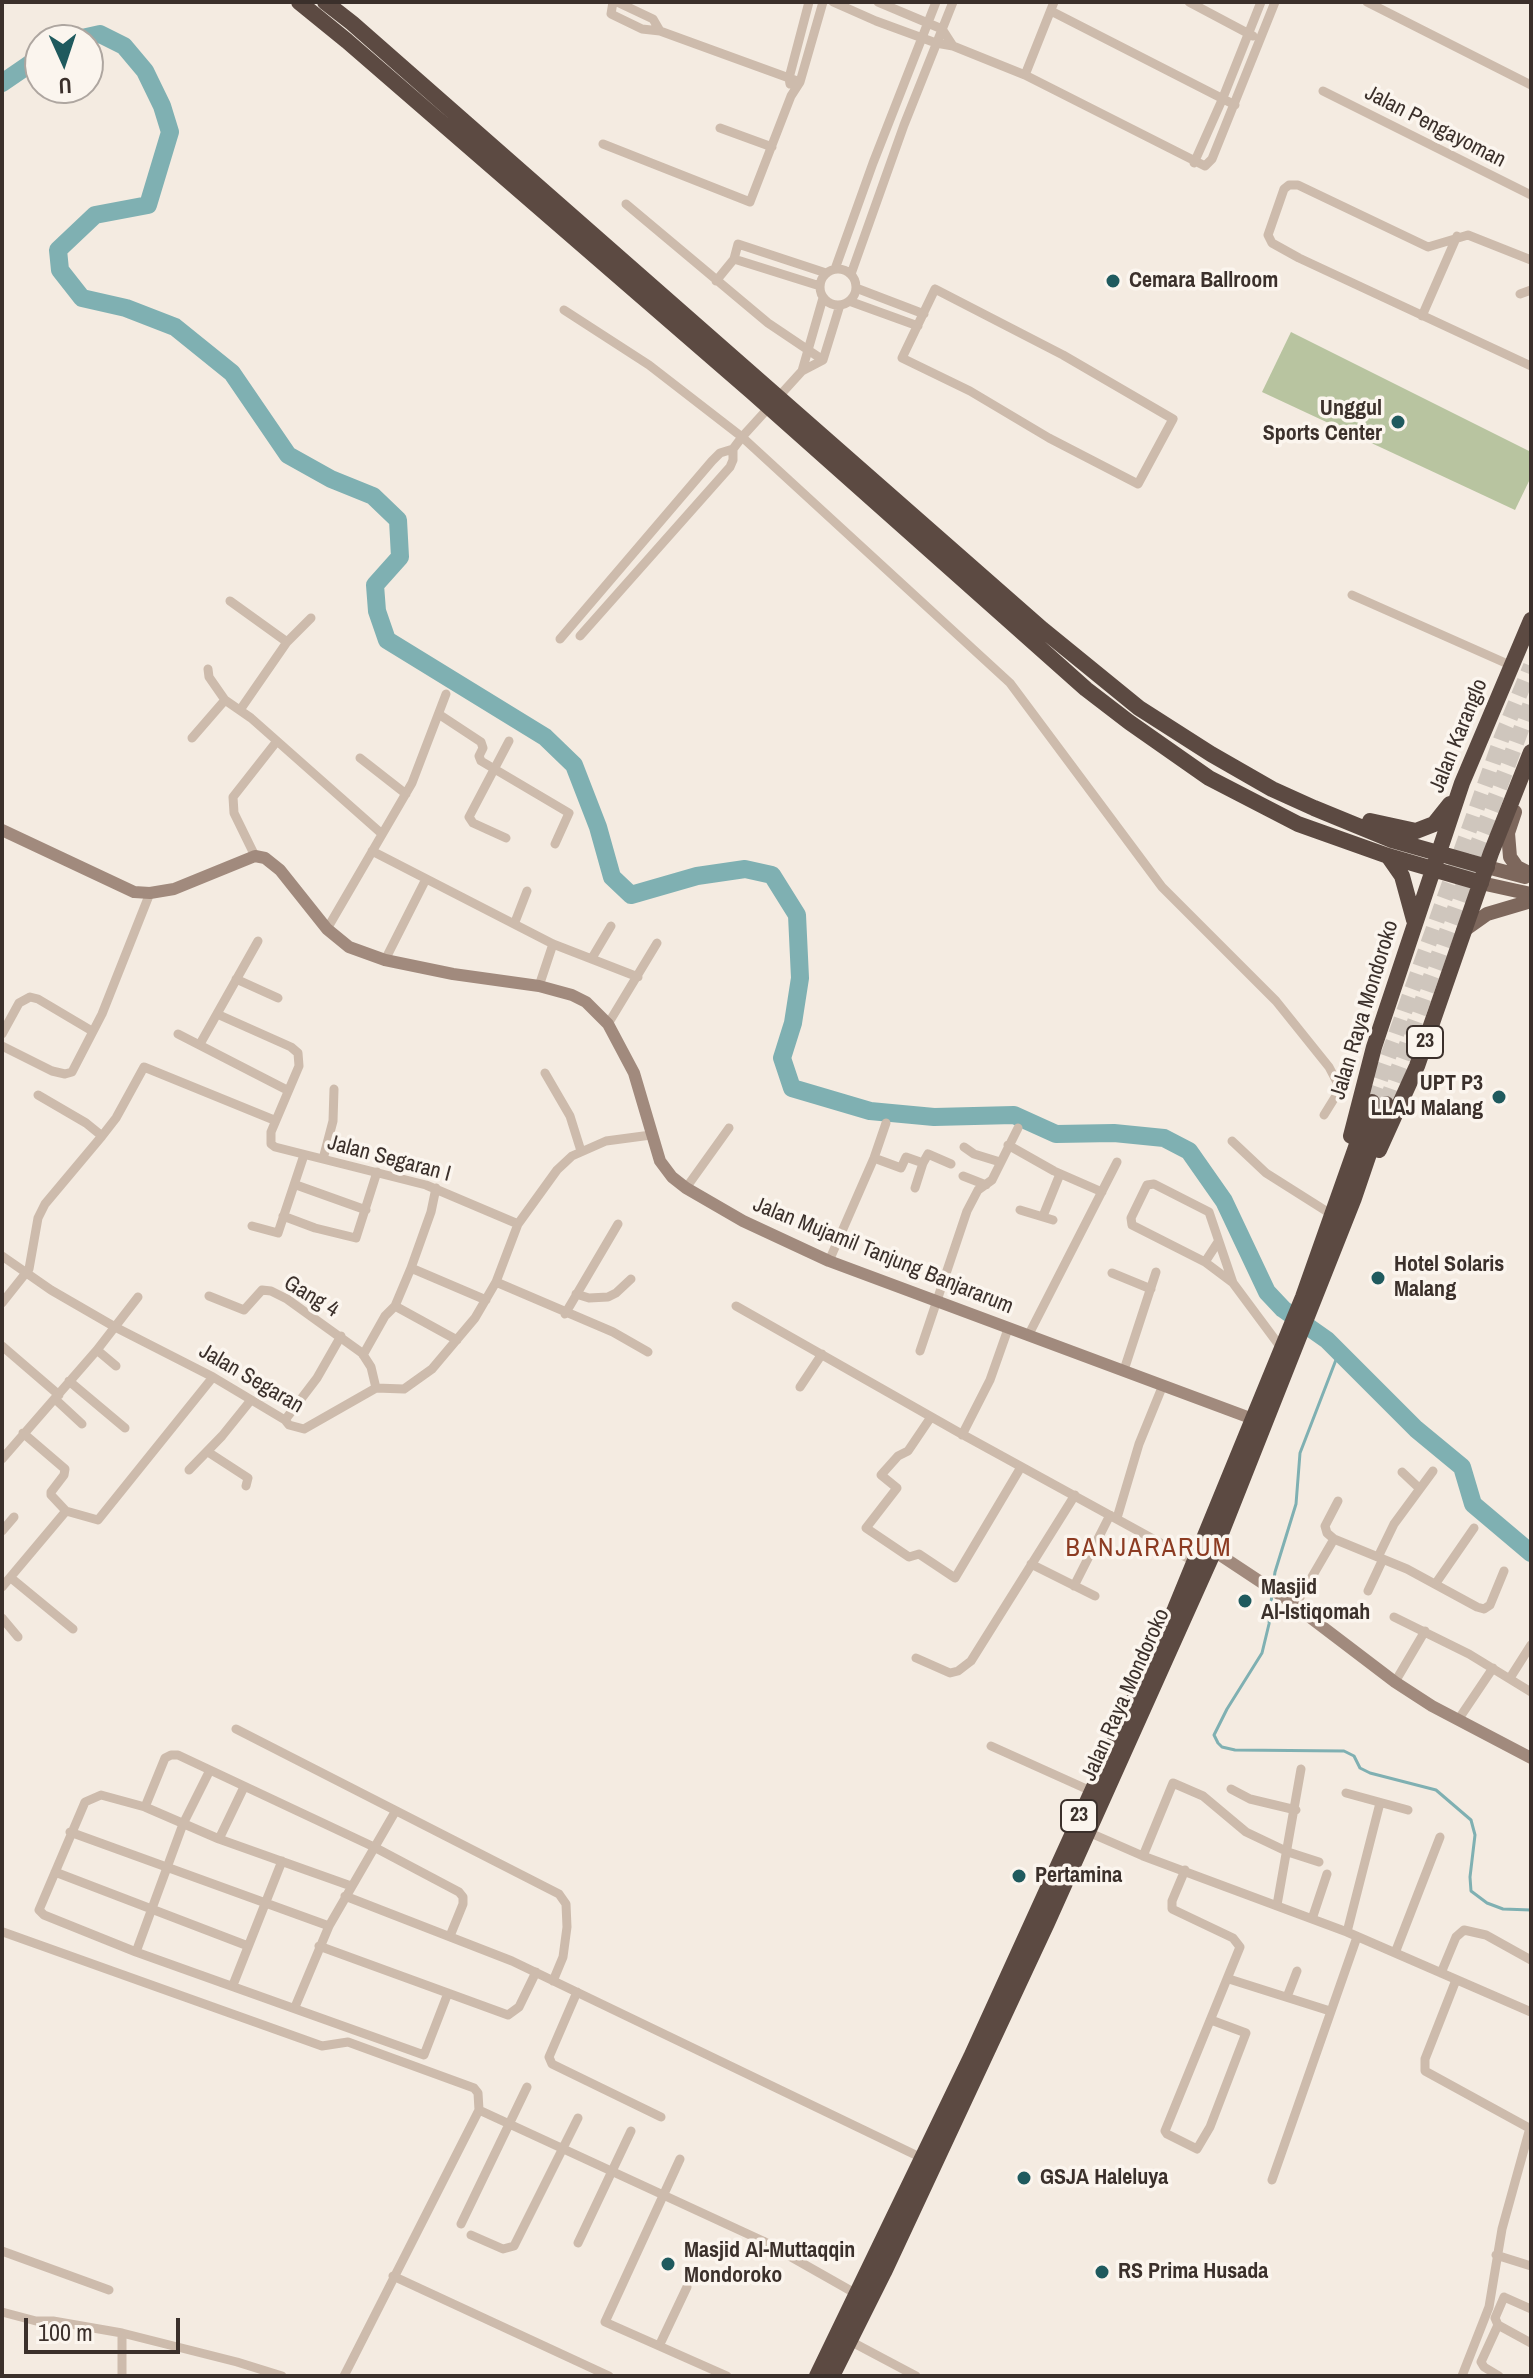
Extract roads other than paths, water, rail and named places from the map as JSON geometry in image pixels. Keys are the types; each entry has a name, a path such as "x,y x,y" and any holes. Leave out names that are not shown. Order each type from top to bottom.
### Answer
{"highway":[{"path":"299,2 1102,679 1139,708 1211,754 1272,789 1435,861 1484,875 1531,755"},
{"path":"325,2 376,44 758,388"},
{"path":"781,408 1086,689 1209,778 1298,824 1388,856 1435,861"},
{"name":"Jalan Karanglo","path":"1435,861 1462,783 1531,620"},
{"path":"1102,679 1146,700 1279,785 1343,813 1398,829 1426,829 1447,809 1462,783"},
{"path":"1388,856 1402,876 1415,922"},
{"name":"Jalan Raya Mondoroko","path":"1308,1299 1334,1216 1357,1167 1351,1133 1435,861"},
{"name":"23","path":"1357,1167 1380,1150 1417,1066 1484,875"},
{"name":"Jalan Raya Mondoroko","path":"817,2376 863,2298 1068,1859 1091,1791 1195,1562 1253,1419 1308,1299 1379,1103"},
{"name":"Jalan Raya Mondoroko","path":"1068,1859 1088,1832 1214,1551 1290,1341"},
{"name":"Jalan Raya Mondoroko","path":"832,2376 850,2341 863,2298 924,2159 1040,1920"}],"main road":[{"path":"1531,755 1508,833 1512,862 1531,877"},
{"path":"1484,875 1531,877"},
{"path":"1484,875 1531,894"},
{"path":"1463,931 1487,914 1531,901"}],"street":[{"path":"615,2 611,14 642,29 660,31 800,82"},
{"path":"791,96 789,78 809,2"},
{"path":"603,144 750,202 791,96 800,82 823,2"},
{"path":"833,2 1025,75 1205,166 1211,162 1275,2"},
{"path":"878,2 942,29 953,46"},
{"path":"802,371 823,298 820,286 830,271 936,2"},
{"path":"924,314 856,288 851,274 953,2"},
{"path":"1189,2 1260,40"},
{"path":"1194,163 1261,2"},
{"path":"1367,2 1531,85"},
{"path":"1025,75 1053,6 1235,105"},
{"name":"Jalan Pengayoman","path":"1323,91 1531,195"},
{"path":"720,128 772,147"},
{"path":"1446,260 1428,247 1293,184 1284,189 1268,235 1275,245 1531,366"},
{"path":"626,204 716,281 806,351 823,360"},
{"path":"1428,247 1457,236 1474,236 1531,260"},
{"path":"1422,316 1457,236"},
{"path":"716,281 734,259 738,244 830,271 851,274"},
{"path":"734,259 820,286"},
{"path":"560,639 720,453 733,449 802,371 823,360 845,303 856,288"},
{"path":"935,289 1063,355 1173,419 1138,484 1049,438 970,391 902,358 924,314 935,289"},
{"path":"1520,294 1531,290"},
{"path":"823,298 829,303 845,303 918,326"},
{"path":"564,310 649,365 742,437 1010,683 1162,887 1276,1001 1329,1067 1338,1084 1337,1094 1324,1115"},
{"path":"580,636 730,467 733,449"},
{"path":"642,540 653,551"},
{"path":"1352,595 1510,665"},
{"path":"230,601 287,642"},
{"path":"240,710 287,642 311,618"},
{"path":"208,669 209,677 225,700 277,741 382,834"},
{"path":"327,929 406,794 446,694"},
{"path":"192,738 225,700"},
{"path":"440,715 481,742 481,761 569,813 555,844"},
{"path":"2,830 134,892 174,889 255,856 234,813 233,797 277,741"},
{"path":"506,838 473,823 469,817 492,768 509,741"},
{"path":"360,758 406,794"},
{"path":"372,851 553,944 638,977"},
{"name":"Jalan Mujamil Tanjung Banjararum","path":"255,856 265,858 280,870 327,929 349,947 385,960 453,974 539,986 586,1002 608,1024 634,1073 664,1169 686,1188 743,1221 829,1261 1253,1419"},
{"path":"385,960 426,879"},
{"path":"515,922 527,891"},
{"path":"2,1046 52,1071 65,1074 74,1069 97,1022 150,893"},
{"path":"592,958 611,926"},
{"path":"200,1044 258,941"},
{"path":"608,1024 657,943"},
{"path":"539,986 553,944"},
{"path":"236,979 278,998"},
{"path":"2,1034 19,1003 30,997 97,1022"},
{"path":"2,1303 27,1274 38,1218 45,1204 116,1118 144,1067 274,1120 299,1066 298,1053 217,1014"},
{"path":"178,1034 287,1090"},
{"path":"545,1073 570,1116 581,1151"},
{"path":"323,1159 333,1121 334,1089"},
{"path":"38,1095 102,1136"},
{"name":"Jalan Segaran I","path":"274,1120 271,1144 436,1188 518,1224"},
{"path":"829,1261 886,1123"},
{"path":"686,1188 729,1128"},
{"path":"920,1351 967,1211 978,1190 992,1180 1018,1128"},
{"name":"Jalan Segaran","path":"2,1256 115,1327 213,1377 292,1426 304,1429 376,1388 400,1391 407,1388 432,1369 486,1300 518,1224 557,1170 581,1151 606,1141 651,1135"},
{"path":"1232,1141 1266,1173 1334,1216"},
{"path":"1008,1145 1060,1174 1102,1192"},
{"path":"964,1147 974,1154 1000,1162"},
{"path":"915,1188 928,1154 951,1164"},
{"path":"252,1226 276,1235 304,1155"},
{"path":"874,1158 898,1168 902,1167 907,1157 923,1163"},
{"path":"1028,1336 1117,1162"},
{"path":"283,1216 354,1238 377,1172"},
{"path":"1020,1210 1048,1218 1060,1174"},
{"path":"963,1176 986,1185"},
{"path":"1233,1283 1218,1242 1213,1217 1205,1208 1148,1184 1131,1218 1132,1225 1205,1262 1233,1283 1290,1341"},
{"path":"299,1186 366,1210"},
{"path":"363,1355 385,1316 395,1306 431,1212 436,1188"},
{"path":"565,1314 618,1224"},
{"path":"1205,1262 1218,1242"},
{"path":"411,1268 486,1300"},
{"path":"1124,1370 1156,1272"},
{"path":"1112,1273 1151,1289"},
{"path":"576,1294 599,1299 608,1297 631,1279"},
{"path":"496,1282 613,1332 648,1352"},
{"name":"Gang 4","path":"209,1296 244,1310 262,1290 271,1291 300,1307 363,1355 371,1367 376,1388"},
{"path":"2,1459 97,1350 138,1297"},
{"path":"395,1306 457,1340"},
{"path":"736,1306 962,1435 1195,1562"},
{"path":"962,1435 990,1380 1008,1329"},
{"path":"285,1420 317,1378 341,1336"},
{"path":"2,1346 82,1424"},
{"path":"97,1350 116,1366"},
{"path":"800,1387 822,1354"},
{"path":"23,1433 63,1467 64,1475 51,1493 66,1511 93,1520 102,1517 213,1377"},
{"path":"69,1381 125,1428"},
{"path":"1074,1586 1114,1516 1163,1385"},
{"path":"189,1470 251,1400"},
{"path":"931,1417 908,1451 898,1456 881,1475 897,1488 866,1528 909,1557 919,1554 953,1581 1021,1467"},
{"path":"208,1452 248,1478 246,1486"},
{"path":"1368,1591 1394,1524 1433,1471"},
{"path":"1402,1472 1419,1488"},
{"path":"916,1658 950,1673 965,1667 1075,1495"},
{"path":"1338,1501 1325,1526 1334,1539 1436,1583 1484,1609 1490,1605 1504,1571"},
{"path":"2,1587 66,1511"},
{"path":"2,1531 14,1517"},
{"path":"1436,1583 1474,1528"},
{"path":"1295,1606 1334,1539"},
{"path":"1214,1551 1260,1580 1395,1682 1458,1720 1531,1758"},
{"path":"1031,1564 1095,1596"},
{"path":"11,1578 73,1629"},
{"path":"1394,1617 1493,1668 1531,1692"},
{"path":"2,1618 18,1637"},
{"path":"1395,1682 1425,1631"},
{"path":"1510,1678 1531,1645"},
{"path":"1458,1720 1493,1668"},
{"path":"236,1729 552,1889 563,1898 567,1917 565,1947 553,1981"},
{"path":"991,1746 1091,1791"},
{"path":"145,1807 165,1758 178,1755 374,1847 462,1894 463,1904 450,1936"},
{"path":"1277,1905 1301,1769"},
{"path":"136,1952 183,1824 210,1770"},
{"path":"1143,1856 1173,1783 1203,1796 1246,1832 1288,1852 1319,1862"},
{"path":"219,1839 244,1787"},
{"path":"1231,1789 1250,1799 1296,1810"},
{"path":"1346,1793 1408,1810"},
{"path":"351,1886 219,1839 145,1807 112,1796 93,1797 85,1802 70,1832 40,1906 42,1914 136,1952 424,2055"},
{"path":"1347,1932 1380,1803"},
{"path":"295,2007 329,1926 395,1812"},
{"path":"70,1832 329,1926"},
{"path":"1088,1832 1143,1856 1347,1932 1531,2012"},
{"path":"1395,1953 1440,1837"},
{"path":"233,1985 282,1861"},
{"path":"1185,1870 1172,1901 1172,1909 1238,1942 1239,1953 1229,1979 1211,2020 1165,2131 1174,2139 1197,2149 1210,2127 1246,2033 1211,2020"},
{"path":"55,1872 248,1946"},
{"path":"1312,1919 1327,1874"},
{"path":"345,1896 536,1972 924,2159"},
{"path":"1441,1973 1456,1937 1464,1930 1486,1935 1531,1960"},
{"path":"3,1932 322,2046 348,2042 474,2088 478,2093 479,2110 344,2376"},
{"path":"1272,2180 1357,1937"},
{"path":"319,1946 503,2014 512,2014 519,2007 536,1972"},
{"path":"1287,1997 1297,1971"},
{"path":"1229,1979 1330,2011"},
{"path":"1456,1980 1424,2068 1430,2076 1530,2129 1496,2255 1489,2307 1481,2332 1482,2364 1499,2376"},
{"path":"577,1992 549,2057 552,2064 661,2117"},
{"path":"419,2068 448,1993"},
{"path":"461,2224 527,2087"},
{"path":"479,2110 763,2241 863,2298"},
{"path":"471,2235 503,2249 514,2246 578,2118"},
{"path":"578,2243 631,2131"},
{"path":"680,2159 605,2322 727,2376"},
{"path":"2,2251 109,2290"},
{"path":"1496,2255 1531,2266"},
{"path":"393,2276 609,2376"},
{"path":"660,2344 687,2287"},
{"path":"1531,2309 1504,2297 1495,2318 1498,2325 1531,2343"},
{"path":"2,2312 36,2321 122,2333 282,2376"},
{"path":"1462,2376 1498,2325"},
{"path":"1481,2332 1491,2337"},
{"path":"122,2333 122,2376"},
{"path":"850,2341 916,2376"}],"waterway":[{"path":"104,36 124,46 145,71 162,106 170,132 148,205 95,215 58,250 60,270 82,298 126,308 175,327 232,373 288,455 331,479 373,496 398,520 400,557 375,585 377,611 387,640 545,737 574,765 598,827 612,877 631,895 697,876 745,869 772,875 797,915 800,978 793,1023 782,1058 792,1088 870,1111 934,1117 1014,1115 1056,1134 1114,1133 1164,1138 1189,1151 1224,1201 1267,1292 1283,1309 1327,1340 1416,1429 1462,1467 1473,1504 1531,1553"},
{"path":"2,83 24,68"},
{"path":"1273,1586 1296,1504 1300,1453 1339,1352"},
{"path":"1272,1593 1262,1653 1214,1735 1218,1743 1235,1750 1344,1751 1354,1756 1360,1768 1370,1773 1436,1790 1471,1820 1475,1835 1471,1891 1487,1903 1503,1909 1531,1910"}],"tunnel":[{"path":"1372,1102 1502,737 1531,666"},
{"path":"1386,1104 1531,703"}],"place":[{"name":"Cemara Ballroom","path":"1113,281"},
{"name":"Unggul Sports Center","path":"1398,422"},
{"name":"UPT P3 LLAJ Malang","path":"1499,1097"},
{"name":"Hotel Solaris Malang","path":"1378,1278"},
{"name":"Masjid Al-Istiqomah","path":"1245,1601"},
{"name":"Pertamina","path":"1019,1876"},
{"name":"GSJA Haleluya","path":"1024,2178"},
{"name":"Masjid Al-Muttaqqin Mondoroko","path":"668,2264"},
{"name":"RS Prima Husada","path":"1102,2272"}],"district":[{"name":"BANJARARUM","path":"1149,1549"}]}
